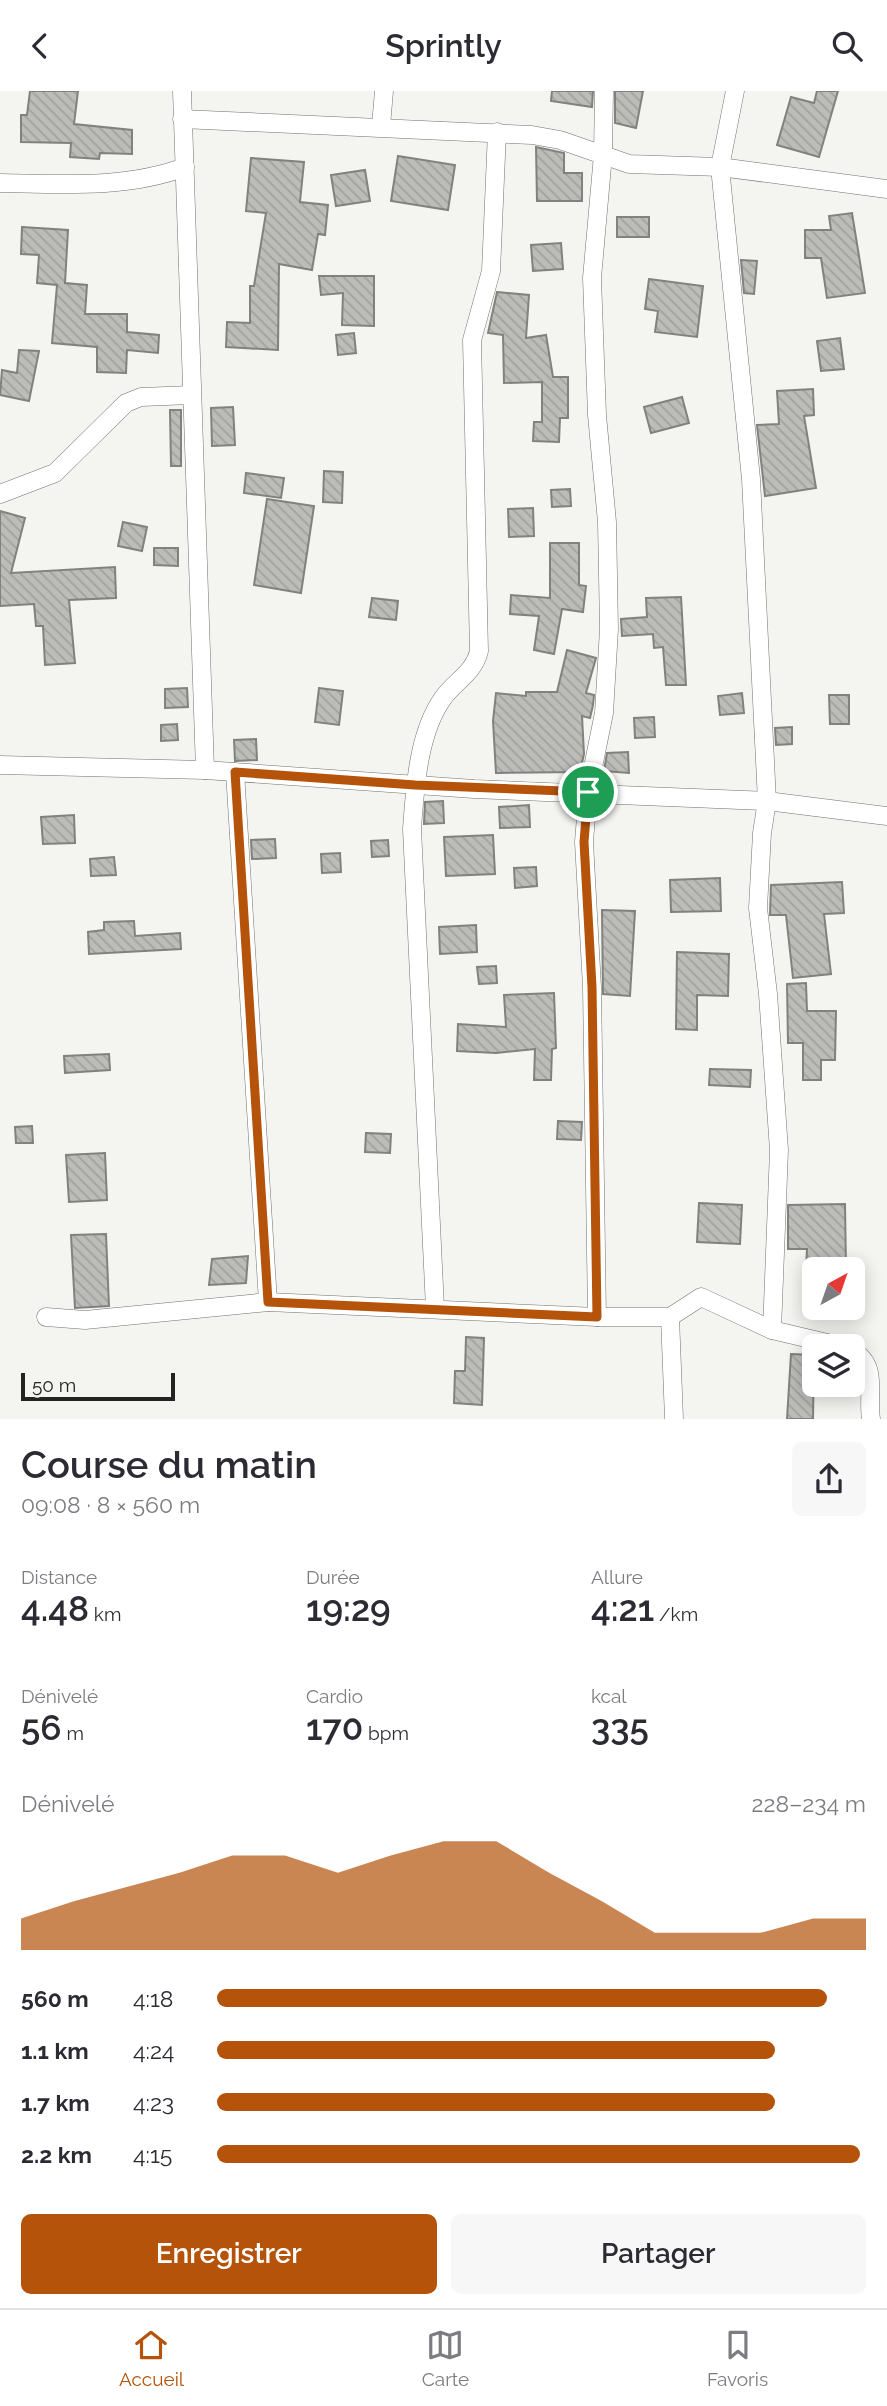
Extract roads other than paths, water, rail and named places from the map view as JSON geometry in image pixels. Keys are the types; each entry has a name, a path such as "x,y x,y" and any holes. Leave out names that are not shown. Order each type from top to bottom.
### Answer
{"street":[{"path":"182,91 205,770"},
{"path":"381,126 384,91"},
{"path":"597,1317 592,987 584,842 588,792 604,713 609,629 607,522 597,415 592,278 603,155 604,91"},
{"path":"735,91 720,167 751,479 767,801 759,865 758,908 768,994 779,1150 772,1330"},
{"path":"182,119 497,132 560,140 629,164 720,167 887,189"},
{"path":"435,1308 430,1152 412,883 415,785 443,697 472,668 478,651 472,340 491,271 497,132"},
{"path":"0,183 124,181 147,179 185,167"},
{"path":"0,494 55,473 126,403 141,397 191,395"},
{"path":"0,765 205,770 415,785 767,801 887,816"},
{"path":"235,772 268,1302"},
{"path":"47,1317 85,1320 268,1302 597,1317 670,1317 701,1297 772,1330 802,1337"},
{"path":"670,1317 674,1419"},
{"path":"865,1362 869,1371 871,1419"}]}
